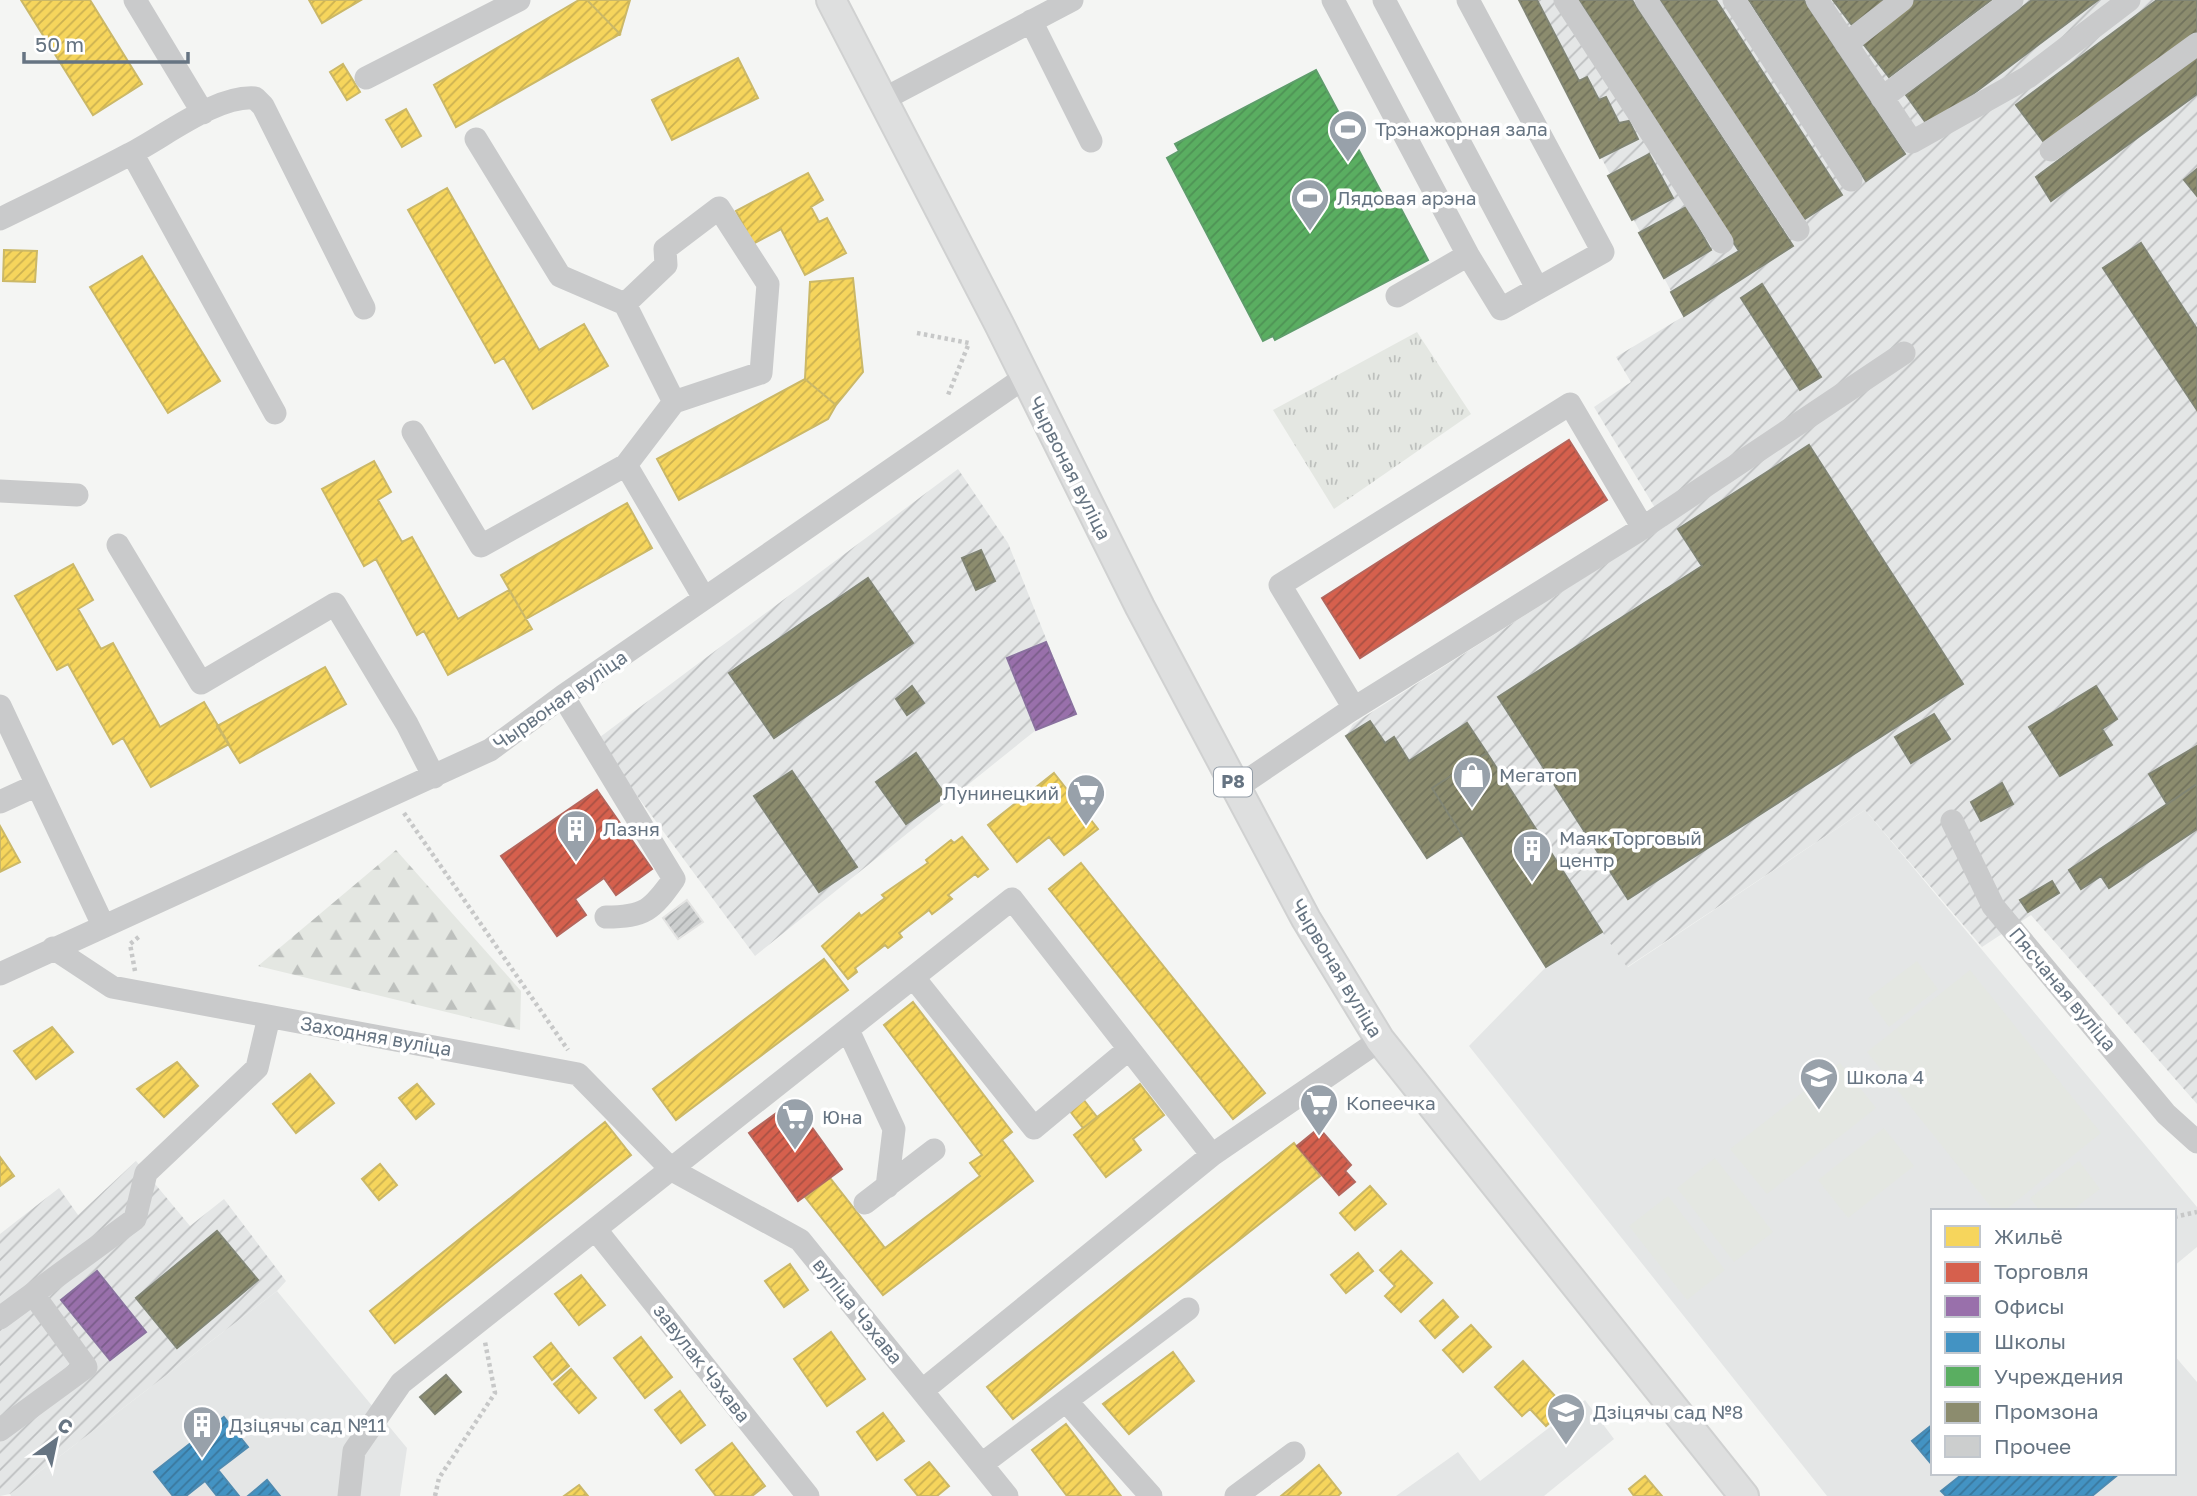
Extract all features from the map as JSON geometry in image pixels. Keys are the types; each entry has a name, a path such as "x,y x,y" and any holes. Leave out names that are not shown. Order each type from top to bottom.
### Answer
{"main road":[{"name":"Чырвоная вуліца","path":"831,0 999,324 1140,607 1306,919 1380,1040 1744,1496"}],"street":[{"path":"135,0 204,113"},
{"path":"366,78 519,0"},
{"path":"882,100 1072,0"},
{"path":"1333,0 1468,255 1501,309 1603,252 1468,0"},
{"path":"1384,0 1537,288"},
{"path":"1565,0 1722,243"},
{"path":"1646,0 1798,230"},
{"path":"1734,0 1851,180"},
{"path":"1817,0 1912,142 2028,77 2129,0"},
{"path":"1846,44 1902,0"},
{"path":"1882,98 2012,0"},
{"path":"1031,21 1091,141"},
{"path":"2051,150 2197,44"},
{"path":"0,219 132,153 204,113 244,97 255,98 262,106 365,308"},
{"path":"476,139 560,276 625,304 674,402"},
{"path":"132,153 275,413"},
{"path":"413,432 481,546 626,465 674,402 761,373 768,284 719,208 665,248 666,265 625,304"},
{"path":"1397,296 1468,255"},
{"path":"1236,788 1354,708 1643,528 1904,352"},
{"name":"Чырвоная вуліца","path":"0,974 489,750 1024,378"},
{"path":"1354,708 1280,585 1570,404 1643,528"},
{"path":"626,465 704,598"},
{"path":"0,491 77,495"},
{"path":"118,545 201,683 335,604 407,724 434,777"},
{"path":"563,696 674,879 652,909 629,917 606,917"},
{"path":"0,706 103,925"},
{"path":"0,802 37,785"},
{"name":"Пясчаная вуліца","path":"1952,821 1993,906 2166,1114 2197,1142"},
{"path":"349,1496 354,1451 401,1384 1012,900 1212,1155"},
{"name":"Заходняя вуліца","path":"53,948 112,988 578,1074"},
{"path":"914,978 1034,1128 1129,1049"},
{"path":"0,1318 135,1219 146,1173 257,1068 269,1017"},
{"path":"848,1030 894,1129 887,1187"},
{"path":"923,1390 1212,1155 1380,1040"},
{"path":"578,1074 672,1170"},
{"path":"865,1203 934,1150"},
{"name":"вуліца Чэхава","path":"672,1170 800,1240 1007,1496"},
{"name":"завулак Чэхава","path":"596,1230 800,1493"},
{"path":"0,1430 86,1367 33,1294"},
{"path":"982,1464 1188,1309"},
{"path":"1066,1401 1151,1496"},
{"path":"1236,1496 1294,1453"}],"path":[{"path":"917,333 970,343 948,395"},
{"path":"392,818 405,813 568,1051 578,1074"},
{"path":"147,931 130,944 135,971 148,974"},
{"path":"555,1049 568,1051"},
{"path":"2176,1217 2197,1212"},
{"path":"435,1496 439,1478 495,1393 481,1320"}],"shaded area":[{"path":"1519,0 2197,0 2197,1104 2031,915 1982,947 1865,810 1627,967 1602,932 1546,967 1462,835 1427,858 1346,736 1353,724 1666,526 1594,407 1631,382 1616,357 1684,316"},
{"path":"958,469 1008,543 1076,714 1036,730 755,956 596,740"},
{"name":"Школа 4","path":"1865,810 2197,1207 2197,1247 2176,1264 2176,1209 1931,1209 1931,1475 2176,1475 2176,1357 2197,1382 2197,1496 1827,1496 1469,1046 1546,967 1602,932 1628,967"},
{"path":"136,1161 190,1226 224,1199 286,1281 277,1291 10,1494 0,1496 0,1234 59,1188 78,1215"},
{"path":"277,1291 407,1448 400,1496 11,1496 10,1494"},
{"name":"Дзіцячы сад №8","path":"1585,1400 1614,1439 1544,1496 1396,1496 1458,1452 1480,1481"}],"green space":[{"path":"1417,332 1471,414 1334,509 1273,410"},
{"path":"396,850 521,991 520,1030 258,966"},
{"path":"1917,961 1938,989 1889,1027 1868,998"},
{"path":"1970,970 2101,1133 2006,1209 1992,1209 1867,1052"},
{"path":"1840,1063 1876,1108 1767,1194 1730,1149"},
{"path":"1884,1128 1914,1166 1848,1218 1818,1180"},
{"path":"1715,1158 1773,1232 1734,1262 1677,1188"},
{"path":"2079,1161 2100,1189 2074,1209 2038,1209 2030,1198"},
{"path":"1668,1196 1725,1270 1687,1300 1629,1226"}],"building: Жильё":[{"path":"21,0 90,0 142,84 93,115"},
{"path":"309,0 361,0 322,23"},
{"path":"579,0 587,0 620,34 456,127 434,85"},
{"path":"587,0 630,0 620,34"},
{"path":"738,58 758,98 672,140 652,100"},
{"path":"343,64 360,92 347,100 330,72"},
{"path":"406,109 421,136 402,147 386,120"},
{"path":"808,173 823,200 811,207 819,222 827,218 846,253 805,275 781,229 753,244 736,211"},
{"path":"447,188 539,350 584,324 608,366 533,409 504,358 495,363 408,210"},
{"path":"4,250 37,251 35,282 3,281"},
{"path":"142,256 220,381 168,413 90,287"},
{"path":"853,278 863,372 836,405 805,379 810,282"},
{"path":"805,379 836,405 828,419 679,500 657,459"},
{"path":"374,461 391,492 378,500 402,542 412,537 458,619 509,590 532,629 448,675 424,631 417,635 376,559 364,566 322,489"},
{"path":"627,503 652,548 526,619 501,575"},
{"path":"73,564 93,600 78,609 101,649 113,643 160,727 204,702 229,744 151,787 123,738 113,744 68,664 57,670 15,596"},
{"path":"325,667 346,704 240,763 217,726"},
{"path":"1054,773 1098,829 1064,855 1049,837 1017,862 988,825"},
{"path":"0,826 20,862 0,872"},
{"path":"962,837 988,869 978,877 975,874 948,895 952,899 932,914 929,910 899,933 902,937 888,948 885,945 855,968 857,972 848,979 822,946 859,913 861,916 885,898 882,895 928,863 926,860 951,840 954,843"},
{"path":"1081,863 1265,1093 1233,1119 1049,889"},
{"path":"824,959 848,990 676,1120 653,1089"},
{"path":"913,1002 1012,1132 1002,1140 1033,1181 883,1295 805,1197 830,1178 885,1248 980,1176 970,1163 982,1155 884,1025"},
{"path":"52,1027 73,1052 36,1079 14,1051"},
{"path":"177,1062 198,1086 164,1117 137,1089"},
{"path":"310,1074 334,1103 296,1133 273,1104"},
{"path":"417,1084 434,1104 416,1119 399,1098"},
{"path":"1140,1084 1164,1115 1133,1139 1141,1150 1106,1177 1074,1135"},
{"path":"1080,1095 1097,1117 1083,1128 1066,1106"},
{"path":"605,1122 631,1155 395,1343 370,1311"},
{"path":"1294,1143 1320,1176 1013,1419 987,1387"},
{"path":"0,1157 14,1176 0,1186"},
{"path":"380,1164 397,1185 379,1200 362,1179"},
{"path":"1370,1186 1386,1204 1355,1230 1340,1213"},
{"path":"1401,1251 1432,1283 1401,1312 1385,1296 1395,1286 1380,1270"},
{"path":"1358,1253 1373,1271 1346,1293 1331,1275"},
{"path":"790,1264 808,1290 784,1307 765,1281"},
{"path":"581,1275 605,1305 579,1325 555,1294"},
{"path":"1443,1300 1458,1317 1435,1338 1420,1321"},
{"path":"1471,1325 1491,1347 1463,1372 1443,1350"},
{"path":"831,1332 865,1379 827,1406 794,1359"},
{"path":"641,1337 672,1377 645,1398 614,1358"},
{"path":"551,1343 569,1366 552,1380 534,1357"},
{"path":"1173,1352 1194,1381 1129,1434 1103,1404"},
{"path":"1523,1361 1566,1408 1546,1426 1530,1409 1522,1416 1495,1387"},
{"path":"571,1369 596,1398 579,1413 554,1384"},
{"path":"680,1391 705,1425 681,1443 655,1410"},
{"path":"883,1413 904,1441 877,1460 857,1432"},
{"path":"1066,1424 1121,1496 1067,1496 1032,1450"},
{"path":"732,1443 765,1486 752,1496 716,1496 696,1470"},
{"path":"929,1462 949,1486 937,1496 918,1496 905,1480"},
{"path":"1319,1465 1341,1493 1338,1496 1281,1496"},
{"path":"1645,1476 1662,1496 1634,1496 1629,1489"},
{"path":"579,1485 588,1496 564,1496"}],"building: Торговля":[{"path":"1569,440 1607,500 1360,658 1322,598"},
{"name":"Лазня","path":"597,790 652,869 616,895 604,878 575,899 586,915 557,936 501,856"},
{"name":"Юна","path":"793,1101 842,1169 798,1201 749,1133"},
{"path":"1319,1128 1351,1165 1345,1171 1355,1182 1339,1195 1297,1146"}],"building: Офисы":[{"path":"1046,642 1076,714 1036,730 1007,658"},
{"path":"97,1271 146,1332 110,1360 61,1300"}],"building: Школы":[{"name":"Дзіцячы сад №11","path":"224,1417 248,1447 218,1470 239,1496 217,1496 205,1481 186,1496 173,1496 154,1472"},
{"path":"1931,1426 1931,1464 1912,1441"},
{"path":"2118,1475 2092,1496 1946,1496 1941,1491 1960,1476"},
{"name":"Дзіцячы сад №11","path":"267,1480 280,1496 248,1496"}],"building: Учреждения":[{"name":"Лядовая арэна","path":"1316,70 1388,205 1397,201 1428,260 1275,340 1273,336 1263,341 1167,158 1179,151 1175,144"}],"building: Промзона":[{"path":"1519,0 1537,0 1579,81 1587,77 1599,100 1606,97 1619,123 1629,121 1638,139 1600,158"},
{"path":"1579,0 1632,0 1793,246 1684,316 1671,292 1739,251"},
{"path":"1660,0 1716,0 1842,195 1803,220"},
{"path":"1749,0 1804,0 1905,154 1866,181"},
{"path":"1833,0 1886,0 1852,25"},
{"path":"1915,0 1991,0 1889,77 1861,41"},
{"path":"2032,0 2098,0 1929,127 1906,95"},
{"path":"2157,0 2197,0 2197,32 2046,145 2016,105"},
{"path":"2197,57 2197,94 2051,201 2036,177"},
{"path":"1649,154 1673,198 1632,220 1608,176"},
{"path":"2197,169 2197,196 2184,180"},
{"path":"1686,207 1711,250 1664,278 1639,233"},
{"path":"2141,243 2197,329 2197,410 2103,268"},
{"path":"1762,284 1821,377 1800,390 1741,298"},
{"path":"1809,445 1963,684 1628,899 1498,697 1702,566 1678,529"},
{"path":"981,550 995,581 976,590 962,558"},
{"path":"868,578 913,643 774,738 729,673"},
{"path":"912,686 924,703 907,715 896,699"},
{"path":"2096,686 2117,719 2102,729 2112,745 2060,776 2029,727"},
{"path":"1934,714 1950,739 1911,763 1895,737"},
{"path":"1370,721 1385,743 1394,737 1409,761 1467,723 1487,753 1432,788 1462,835 1427,858 1346,736"},
{"path":"2197,746 2197,784 2167,804 2149,774"},
{"path":"916,753 946,796 906,824 876,782"},
{"name":"Маяк Торговый центр","path":"1487,753 1602,932 1546,967 1432,788"},
{"path":"792,771 857,867 819,892 754,796"},
{"path":"2002,783 2013,804 1981,821 1971,802"},
{"path":"2197,784 2197,829 2109,888 2101,876 2081,889 2069,870"},
{"path":"2052,881 2059,893 2028,912 2020,900"},
{"path":"217,1231 258,1280 177,1348 136,1298"},
{"path":"446,1375 461,1392 435,1414 420,1397"}],"building: Прочее":[{"path":"687,900 703,922 678,939 663,918"}],"place":[{"name":"Трэнажорная зала","path":"1348,163"},
{"name":"Лядовая арэна","path":"1310,232"},
{"name":"Мегатоп","path":"1472,809"},
{"name":"Лунинецкий","path":"1086,827"},
{"name":"Лазня","path":"576,863"},
{"name":"Маяк Торговый центр","path":"1532,883"},
{"name":"Школа 4","path":"1819,1111"},
{"name":"Копеечка","path":"1319,1137"},
{"name":"Юна","path":"795,1151"},
{"name":"Дзіцячы сад №8","path":"1566,1446"},
{"name":"Дзіцячы сад №11","path":"202,1459"}]}
